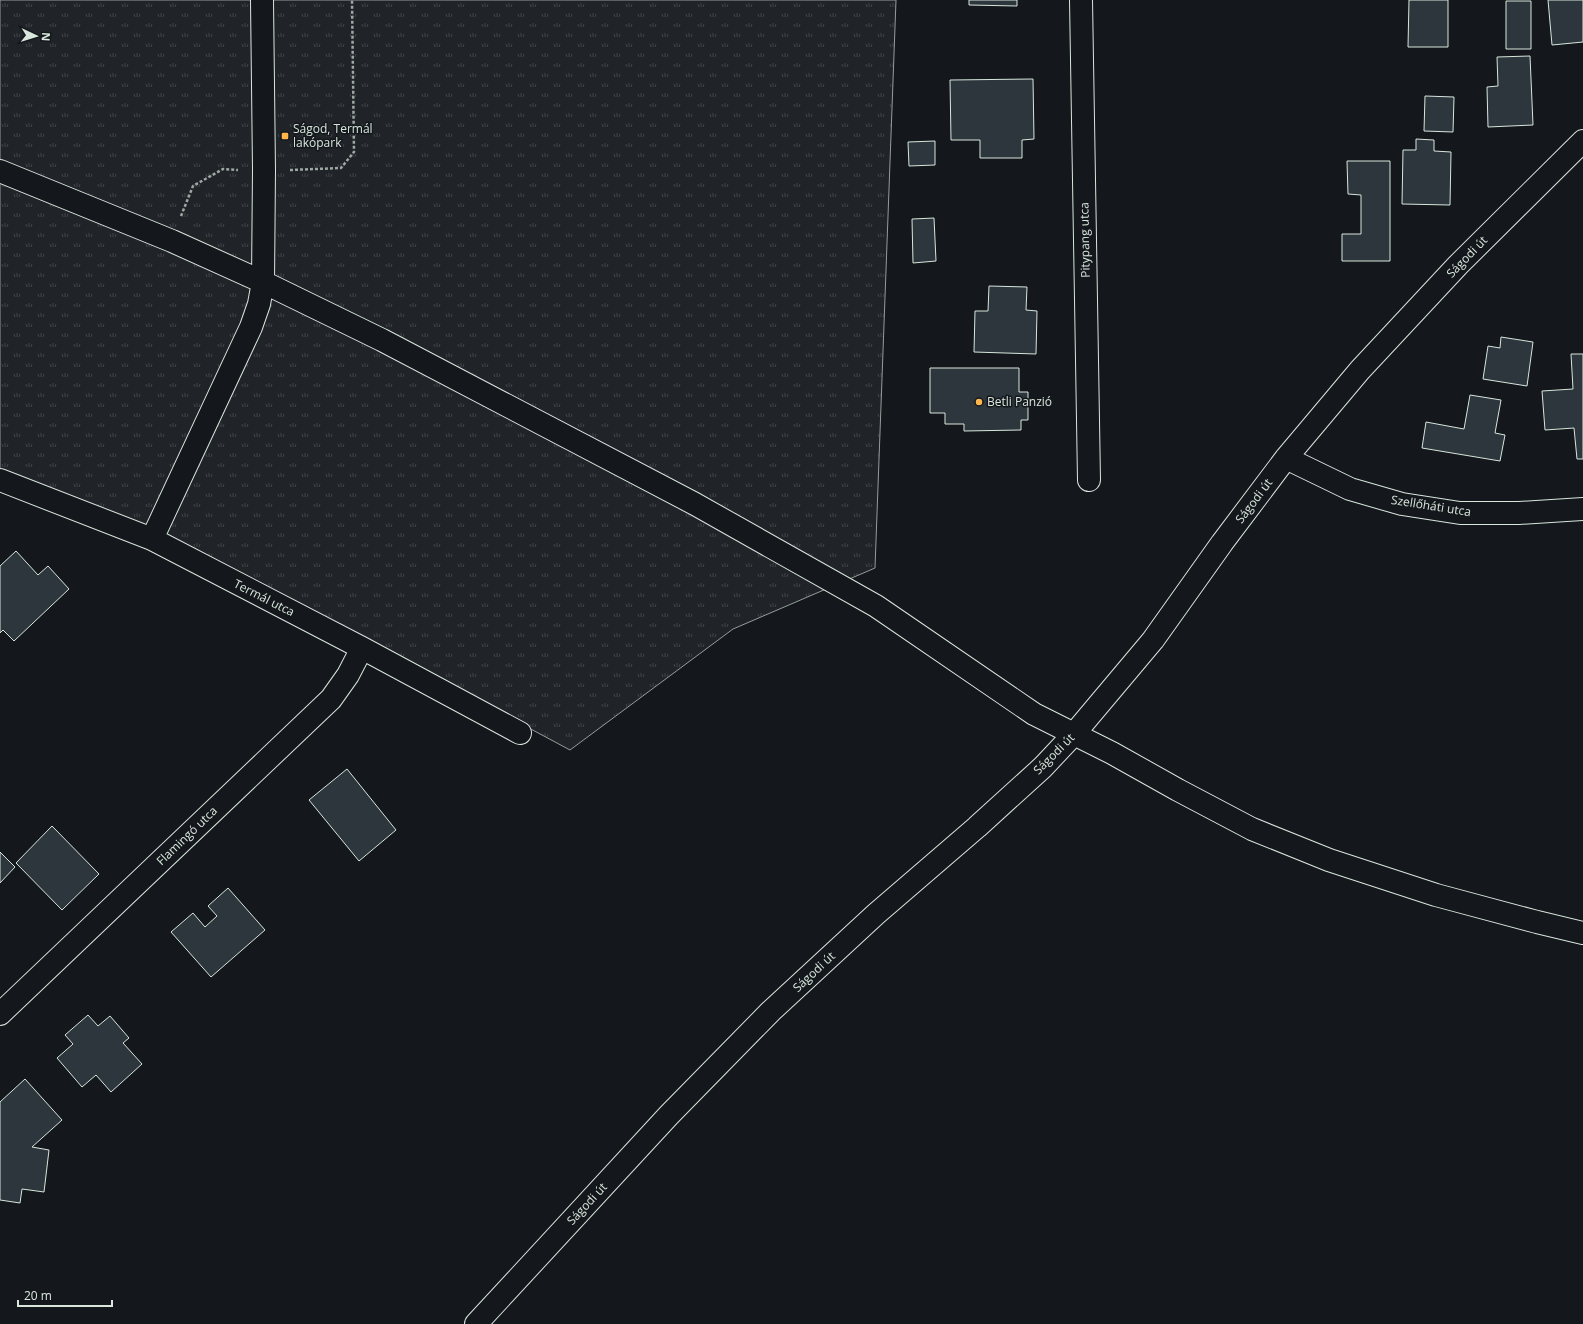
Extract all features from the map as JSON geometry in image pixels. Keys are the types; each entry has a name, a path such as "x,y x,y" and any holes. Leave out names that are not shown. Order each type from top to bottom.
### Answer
{"street":[{"path":"152,539 251,327 259,304 263,282 264,170 262,0"},
{"name":"Pitypang utca","path":"1081,0 1089,480"},
{"name":"Ságodi út","path":"476,1324 669,1115 771,1011 876,914 1032,777 1074,734 1153,640 1222,543 1286,458 1360,370 1458,265 1583,141"},
{"path":"0,171 172,241 263,282 382,340 695,504 876,606 1034,714 1252,829 1329,860 1436,895 1583,933"},
{"name":"Szellőháti utca","path":"1286,458 1350,489 1402,504 1460,513 1519,513 1583,509"},
{"name":"Termál utca","path":"0,480 152,539 362,648 520,733"},
{"name":"Flamingó utca","path":"0,1014 331,699 348,675 362,648"}],"path":[{"path":"179,222 193,186 223,169 264,170 341,168 354,152 352,0"}],"green space":[{"path":"0,0 896,0 875,568 733,629 570,750 174,538 0,473"}],"building":[{"path":"969,0 1017,0 1017,6 969,5"},
{"path":"1409,0 1448,0 1448,47 1408,47"},
{"path":"1548,0 1583,0 1583,42 1552,45"},
{"path":"1506,1 1531,1 1531,49 1506,49"},
{"path":"1530,56 1533,125 1488,127 1487,87 1498,86 1497,57"},
{"path":"1033,79 1034,139 1022,140 1022,158 980,158 980,140 951,140 950,80"},
{"path":"1425,96 1454,97 1453,132 1424,131"},
{"path":"1416,139 1434,140 1434,151 1451,152 1450,205 1402,204 1403,150 1416,150"},
{"path":"935,141 935,165 909,166 908,142"},
{"path":"1347,161 1390,161 1390,261 1342,261 1342,234 1361,234 1361,195 1348,194"},
{"path":"934,218 936,261 913,263 912,219"},
{"path":"989,286 1027,287 1026,310 1037,311 1036,354 974,352 975,311 988,311"},
{"path":"1501,337 1533,342 1527,386 1483,379 1488,346 1500,348"},
{"path":"1571,354 1583,354 1583,459 1577,459 1574,428 1545,430 1542,391 1573,389"},
{"name":"Betli Panzió","path":"930,368 1019,368 1019,392 1028,392 1028,420 1021,420 1021,430 964,431 964,424 945,424 945,413 930,413"},
{"path":"1470,395 1501,400 1495,433 1505,435 1500,461 1422,448 1426,422 1464,429"},
{"path":"16,551 38,575 48,566 69,589 14,641 3,630 0,633 0,566"},
{"path":"347,769 396,830 359,861 309,800"},
{"path":"52,826 99,874 62,910 16,863"},
{"path":"0,852 15,867 0,883"},
{"path":"228,888 265,930 211,977 171,932 193,913 205,927 217,916 208,906"},
{"path":"88,1015 98,1026 110,1016 129,1038 123,1043 142,1064 111,1092 96,1075 82,1087 57,1058 73,1044 65,1035"},
{"path":"25,1079 62,1120 32,1147 49,1150 44,1192 22,1189 20,1203 0,1200 0,1102"}],"place":[{"name":"Ságod, Termál lakópark","path":"285,136"},
{"name":"Betli Panzió","path":"979,402"}]}
